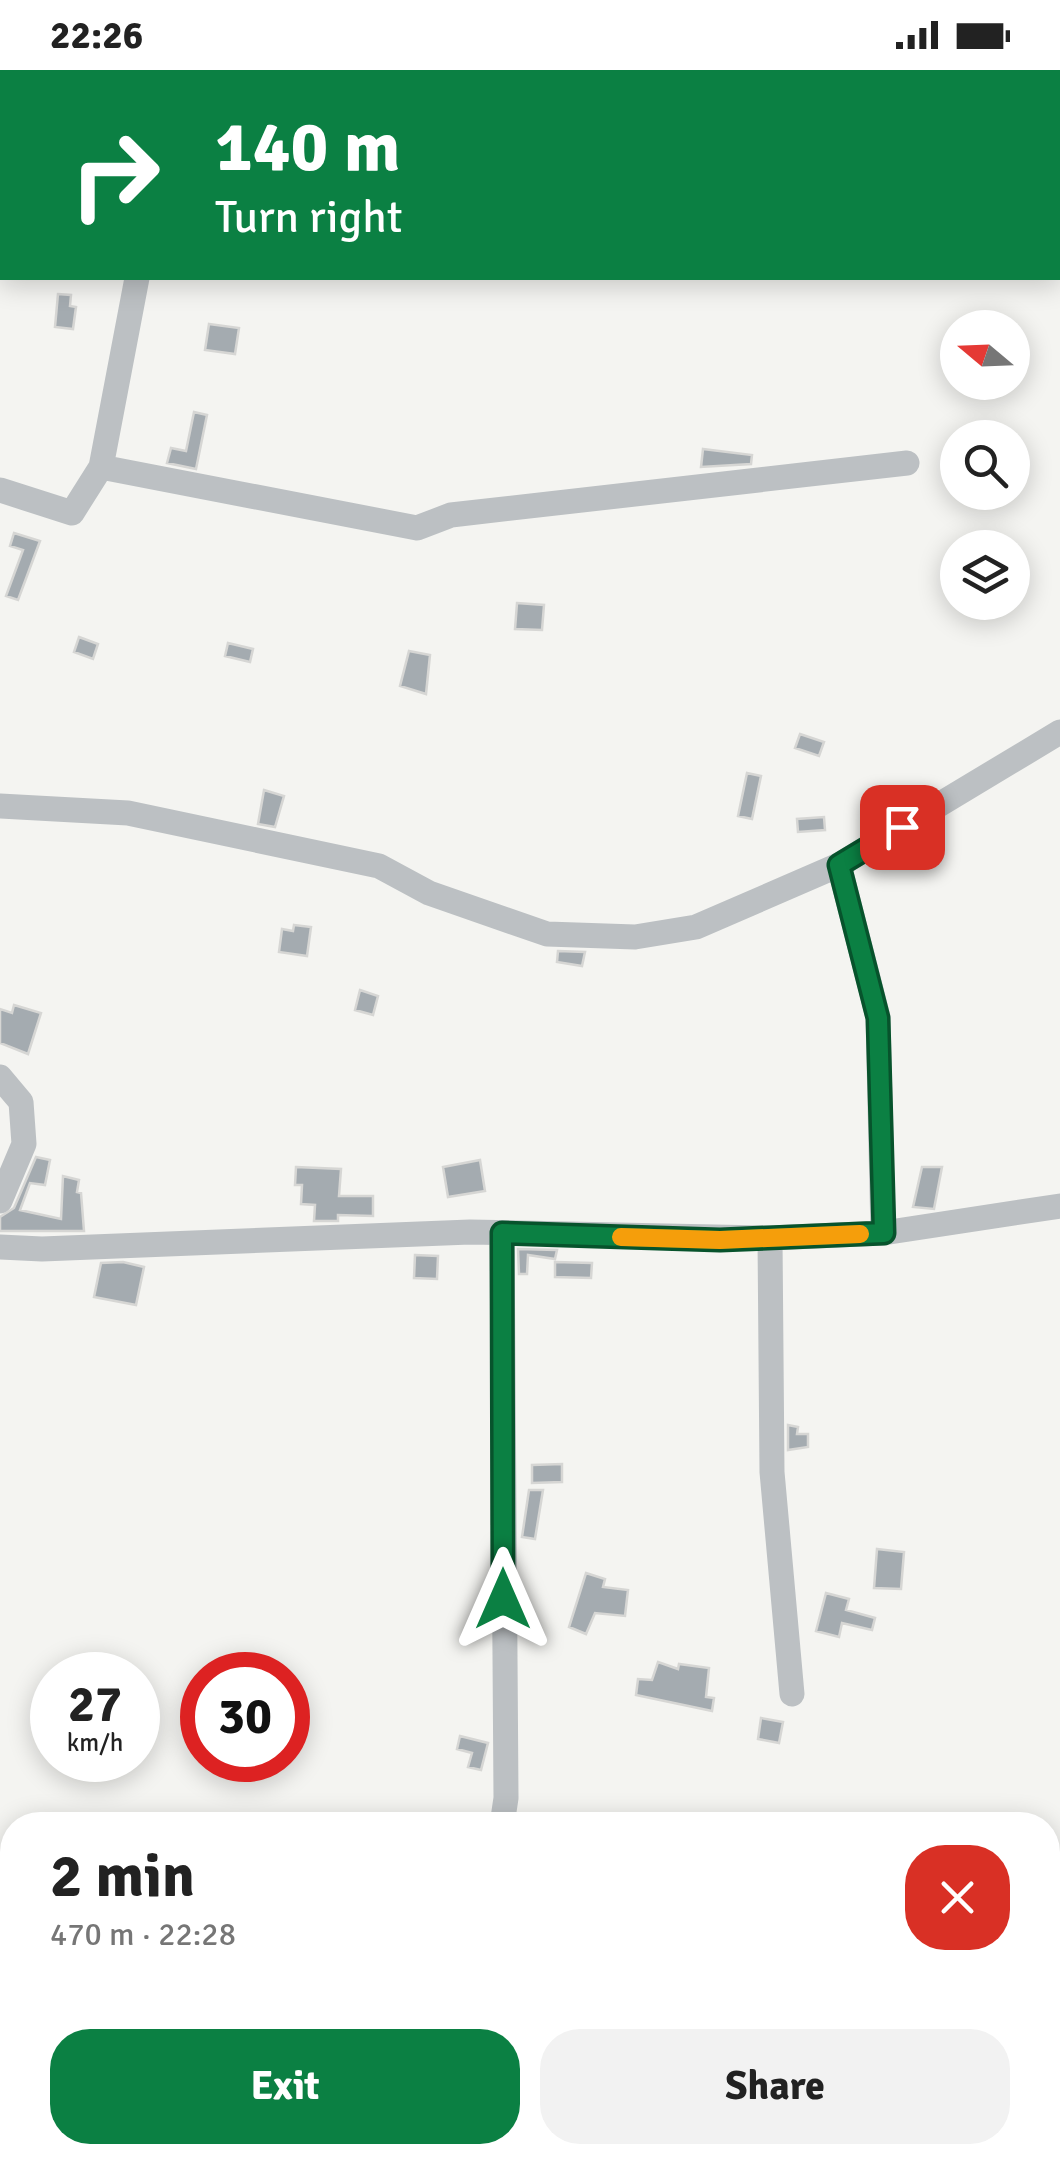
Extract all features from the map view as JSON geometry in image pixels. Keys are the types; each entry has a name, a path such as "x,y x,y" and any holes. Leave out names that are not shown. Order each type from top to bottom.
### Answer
{"street":[{"path":"0,490 72,513 101,467 137,280"},
{"path":"101,467 417,528 452,515 907,463"},
{"path":"0,806 128,812 380,866 429,893 547,934 635,936 696,927 839,865 1060,732"},
{"path":"839,865 878,1018 884,1233"},
{"path":"0,1077 21,1102 24,1144 0,1201"},
{"path":"0,1246 42,1249 502,1233 770,1238 884,1233 1060,1206"},
{"path":"502,1233 504,1812"},
{"path":"770,1238 772,1472 792,1694"}],"building":[{"path":"58,294 71,295 70,306 76,307 73,329 55,327"},
{"path":"209,324 239,328 235,354 205,350"},
{"path":"194,412 207,415 196,469 167,463 171,448 186,451"},
{"path":"703,449 752,455 751,464 701,467"},
{"path":"14,533 40,541 18,600 6,596 23,550 10,546"},
{"path":"517,603 544,605 542,630 515,629"},
{"path":"79,637 98,644 93,659 74,652"},
{"path":"228,643 253,649 250,662 225,656"},
{"path":"409,651 430,655 426,694 400,686"},
{"path":"800,734 824,742 819,756 795,748"},
{"path":"747,773 761,776 752,819 738,816"},
{"path":"264,790 284,796 275,827 258,824"},
{"path":"824,817 825,830 798,832 797,819"},
{"path":"294,925 311,927 307,956 279,952 282,929 293,931"},
{"path":"558,951 585,952 582,966 557,962"},
{"path":"360,990 378,996 373,1015 355,1010"},
{"path":"14,1005 41,1013 28,1054 0,1043 0,1009 12,1013"},
{"path":"36,1157 50,1160 45,1185 30,1183 20,1210 61,1219 63,1176 79,1180 77,1192 81,1193 84,1231 0,1231 0,1217 14,1208"},
{"path":"480,1160 485,1191 448,1197 443,1167"},
{"path":"296,1167 341,1169 339,1196 373,1196 373,1216 338,1215 338,1221 314,1221 315,1205 301,1204 302,1185 295,1185"},
{"path":"922,1167 942,1167 934,1209 913,1207"},
{"path":"518,1249 557,1250 555,1259 528,1255 527,1274 519,1274"},
{"path":"415,1255 438,1256 437,1279 414,1278"},
{"path":"123,1262 144,1267 136,1305 94,1297 101,1263"},
{"path":"555,1262 592,1263 591,1278 555,1277"},
{"path":"788,1425 798,1427 797,1434 808,1434 808,1447 788,1450"},
{"path":"562,1464 562,1482 532,1483 532,1465"},
{"path":"529,1490 543,1490 535,1539 522,1537"},
{"path":"877,1549 904,1552 901,1589 874,1588"},
{"path":"586,1573 605,1579 603,1587 628,1590 625,1616 595,1613 586,1634 569,1627"},
{"path":"826,1593 849,1599 846,1610 875,1618 872,1630 842,1623 839,1637 816,1631"},
{"path":"658,1662 678,1669 679,1664 709,1668 706,1697 714,1698 712,1711 636,1695 638,1679 652,1680"},
{"path":"761,1718 783,1722 779,1743 758,1739"},
{"path":"460,1736 488,1743 481,1770 468,1767 472,1753 457,1749"}],"slow traffic":[{"path":"621,1237 720,1240 860,1234"}],"route":[{"path":"503,1599 502,1233 720,1240 884,1233 878,1018 839,865 902,827"}]}
